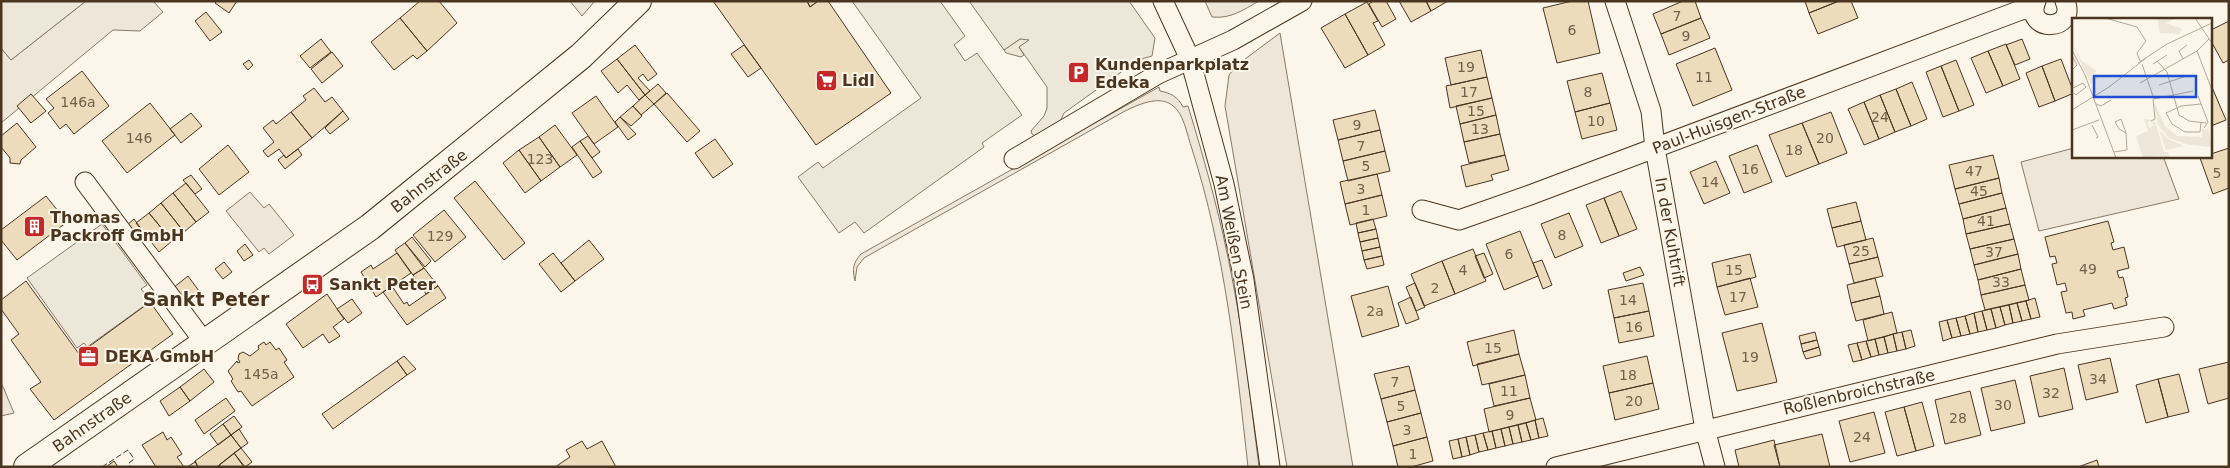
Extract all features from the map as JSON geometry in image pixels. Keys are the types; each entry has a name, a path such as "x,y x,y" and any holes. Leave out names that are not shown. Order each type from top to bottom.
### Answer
{"street":[{"name":"Bahnstraße","path":"27,467 370,227 581,56 638,1"},
{"name":"Am Weißen Stein","path":"1163,1 1190,59 1224,184 1244,280 1270,467"},
{"name":"Am Weißen Stein","path":"1171,1 1174,22"},
{"path":"1014,159 1158,74 1234,40 1302,1"},
{"name":"In der Kuhtrift","path":"1614,1 1651,111 1655,148 1705,429 1715,467"},
{"name":"Paul-Huisgen-Straße","path":"1422,210 1459,220 2035,5 2038,20 2052,26 2062,21 2066,16 2065,1"},
{"path":"85,182 205,343"},
{"name":"Roßlenbroichstraße","path":"1556,467 2057,344 2164,327"}],"shaded area":[{"path":"1,1 86,1 11,60 1,48"},
{"path":"86,1 153,1 163,12 140,31 113,30 1,123 1,48 11,60"},
{"path":"570,1 595,1 582,16"},
{"path":"852,1 940,1 965,36 954,45 965,61 977,53 1022,115 982,143 984,147 864,233 855,222 839,233 798,177 818,162 823,168 921,98"},
{"name":"Kundenparkplatz Edeka","path":"969,1 1129,1 1155,38 1152,56 1138,60 1064,113 1059,124 1043,140 1032,134 1031,131 1044,116 1047,108 1047,87 1019,47 1029,40 1020,39 1004,50"},
{"path":"1205,1 1259,1 1237,13 1225,17 1212,17"},
{"path":"1280,33 1353,467 1287,467 1225,106 1229,75 1237,65"},
{"path":"1026,38 1030,40 1019,47 1024,55 1021,57 1006,53 1004,50 1020,39"},
{"path":"1159,87 1160,91 1171,94 1176,98 1183,107 1188,106 1213,194 1224,238 1237,306 1259,467 1248,467 1228,306 1213,227 1187,131 1179,113 1172,105 1166,102 1148,102 1125,111 864,258 857,267 855,281 854,266 861,254"},
{"path":"2072,149 2072,158 2164,158 2179,199 2039,231 2021,162"},
{"path":"250,192 264,208 269,204 294,235 269,254 264,248 259,252 226,211"},
{"path":"102,224 147,285 141,289 151,301 87,347 84,343 77,348 27,278"},
{"path":"1,382 14,413 1,416"}],"building":[{"path":"217,1 237,1 229,13 215,3"},
{"path":"420,1 439,1 457,23 427,51 400,18"},
{"name":"Lidl","path":"713,1 807,1 810,7 818,1 828,1 891,93 816,145"},
{"path":"807,1 818,1 810,7"},
{"path":"1373,1 1386,1 1396,19 1382,27 1369,4"},
{"path":"1399,1 1426,1 1431,11 1411,22"},
{"path":"1426,1 1448,1 1431,11"},
{"path":"1572,1 1588,1 1600,53 1557,63 1543,8"},
{"path":"1683,1 1695,1 1701,18 1661,34 1653,14"},
{"path":"1805,1 1839,1 1809,13"},
{"path":"1839,1 1851,1 1858,18 1818,34 1809,13"},
{"path":"1367,2 1378,21 1373,23 1385,45 1368,55 1345,14"},
{"path":"206,12 222,32 210,41 195,21"},
{"path":"1345,14 1368,55 1345,68 1321,28"},
{"path":"400,18 427,51 417,59 413,55 394,70 371,42"},
{"path":"1701,18 1710,38 1669,55 1661,34"},
{"path":"2229,21 2229,60 2223,63 2212,43 2212,30"},
{"path":"321,39 331,52 310,68 300,56"},
{"path":"2022,39 2030,59 2015,65 2006,45"},
{"path":"2006,44 2020,79 2003,86 1988,51"},
{"path":"635,45 657,74 648,81 643,74 638,78 650,91 645,95 617,59"},
{"path":"744,45 761,68 748,77 731,54"},
{"path":"1715,48 1732,90 1693,106 1676,64"},
{"path":"1481,50 1487,77 1451,85 1445,58"},
{"path":"1988,51 2003,86 1986,93 1971,58"},
{"path":"332,52 343,66 322,83 311,69"},
{"path":"617,59 645,95 639,100 627,85 618,93 601,71"},
{"path":"2061,59 2072,88 2072,94 2055,101 2042,66"},
{"path":"249,60 253,65 248,70 243,64"},
{"path":"1956,60 1974,105 1959,111 1941,66"},
{"path":"1941,66 1959,111 1943,117 1926,72"},
{"path":"2042,66 2055,101 2039,107 2026,73"},
{"path":"82,71 109,106 74,134 66,124 60,129 48,113 54,108 46,99"},
{"path":"1602,73 1610,103 1575,112 1567,81"},
{"path":"1487,77 1492,98 1450,108 1446,86"},
{"path":"1912,82 1927,119 1911,126 1896,89"},
{"path":"658,84 666,93 654,104 645,95"},
{"path":"2212,87 2226,120 2212,126"},
{"path":"314,88 325,102 332,97 343,111 312,138 291,112 306,100 303,96"},
{"path":"1896,89 1911,126 1895,132 1880,95"},
{"path":"667,93 700,131 687,142 654,104"},
{"path":"31,94 46,111 31,123 17,106"},
{"path":"645,95 654,104 641,115 633,106"},
{"path":"1880,95 1895,132 1879,139 1864,102"},
{"path":"596,96 618,127 594,144 572,113"},
{"path":"1492,98 1496,115 1460,124 1456,106"},
{"path":"1864,102 1879,139 1864,145 1848,109"},
{"path":"150,103 175,135 127,173 102,141"},
{"path":"1610,103 1617,130 1582,139 1575,112"},
{"path":"633,106 642,116 631,126 620,117"},
{"path":"1375,110 1380,130 1338,140 1333,120"},
{"path":"343,111 349,119 330,134 325,128"},
{"path":"291,112 312,138 286,158 279,149 268,157 263,151 274,142 263,128 273,120 276,124"},
{"path":"1831,112 1847,153 1819,164 1802,123"},
{"path":"191,113 202,126 181,143 170,129"},
{"path":"1496,115 1500,134 1464,142 1460,124"},
{"path":"620,117 636,134 628,140 615,122"},
{"path":"17,123 36,147 21,160 20,164 10,163 10,158 1,147 1,136"},
{"path":"1802,123 1819,164 1786,177 1769,135"},
{"path":"555,125 577,155 560,167 539,137"},
{"path":"1380,130 1385,151 1343,161 1338,140"},
{"path":"1500,134 1505,155 1469,163 1464,142"},
{"path":"588,136 600,152 592,158 580,141"},
{"path":"539,137 560,167 541,181 519,150"},
{"path":"715,139 733,164 713,178 695,153"},
{"path":"580,141 602,172 593,178 572,147"},
{"path":"228,145 249,172 219,195 199,169"},
{"path":"1757,145 1772,182 1744,193 1729,156"},
{"path":"2229,148 2229,188 2213,194 2200,158 2212,158 2212,154"},
{"path":"298,149 302,155 285,169 278,160 284,155 286,158"},
{"path":"519,150 541,181 525,193 503,163"},
{"path":"1385,151 1390,171 1348,181 1343,161"},
{"path":"1505,155 1509,170 1491,175 1493,180 1466,187 1461,166"},
{"path":"1993,155 1999,178 1955,189 1949,165"},
{"path":"1716,161 1730,193 1704,204 1690,172"},
{"path":"1377,174 1382,195 1345,204 1340,182"},
{"path":"191,175 202,189 195,194 183,180"},
{"path":"1999,178 2002,193 1959,204 1955,189"},
{"path":"475,181 525,243 504,260 454,198"},
{"path":"186,183 209,212 196,222 173,193"},
{"path":"1621,191 1637,229 1619,236 1604,198"},
{"path":"173,193 196,222 184,232 161,203"},
{"path":"2002,193 2006,208 1963,219 1959,204"},
{"path":"1382,195 1387,216 1350,225 1345,204"},
{"name":"Thomas Packroff GmbH","path":"46,196 67,222 17,260 1,240 1,230"},
{"path":"1604,198 1619,236 1601,243 1586,205"},
{"path":"1856,202 1861,221 1832,228 1827,209"},
{"path":"161,203 184,232 172,241 149,213"},
{"path":"2006,208 2010,224 1966,234 1963,219"},
{"path":"444,210 466,237 435,262 413,235"},
{"path":"149,213 172,241 159,252 136,223"},
{"path":"1569,213 1583,246 1555,258 1541,224"},
{"path":"134,219 145,234 138,239 127,225"},
{"path":"1373,219 1376,229 1358,233 1356,223"},
{"path":"1861,221 1866,240 1837,247 1832,228"},
{"path":"2108,221 2114,242 2111,243 2113,250 2124,247 2129,268 2117,271 2119,278 2123,277 2128,297 2125,298 2127,305 2114,309 2112,303 2083,310 2085,316 2073,319 2072,312 2066,313 2061,292 2067,291 2065,283 2057,285 2052,264 2057,263 2055,256 2050,257 2045,237"},
{"path":"2010,224 2014,239 1970,249 1966,234"},
{"path":"1376,229 1378,238 1360,242 1358,233"},
{"path":"1520,231 1538,276 1504,290 1486,244"},
{"path":"412,237 431,261 425,267 405,243"},
{"path":"1378,238 1380,247 1362,251 1360,242"},
{"path":"1873,238 1878,257 1849,264 1844,245"},
{"path":"2014,239 2018,254 1974,265 1970,249"},
{"path":"589,240 604,259 575,281 561,263"},
{"path":"405,243 424,268 413,275 395,250"},
{"path":"245,244 253,255 244,261 237,251"},
{"path":"1380,247 1382,256 1364,260 1362,251"},
{"path":"1473,249 1486,281 1455,294 1442,261"},
{"path":"397,253 411,273 376,297 361,272 371,265 373,269"},
{"path":"553,253 575,281 561,292 539,264"},
{"path":"1484,253 1493,274 1484,278 1475,256"},
{"path":"1750,254 1756,277 1717,287 1712,263"},
{"path":"2018,254 2021,269 1978,280 1974,265"},
{"path":"1382,256 1384,265 1367,269 1364,260"},
{"path":"1878,257 1883,276 1854,283 1849,264"},
{"path":"1542,260 1552,285 1543,289 1533,263"},
{"path":"1442,261 1455,294 1424,306 1411,274"},
{"path":"224,262 232,272 223,279 215,269"},
{"path":"1640,267 1644,275 1626,281 1623,273"},
{"path":"424,268 438,286 426,294 413,275"},
{"path":"2021,269 2025,285 1981,295 1978,280"},
{"path":"188,276 199,291 185,302 173,288"},
{"path":"1750,278 1758,307 1725,315 1717,287"},
{"path":"1875,278 1880,296 1851,303 1847,285"},
{"path":"26,281 79,354 150,302 173,334 54,420 30,389 41,382 11,340 19,334 1,309 1,300"},
{"path":"1415,283 1425,307 1416,311 1406,287"},
{"path":"1643,283 1649,311 1614,318 1608,290"},
{"path":"2025,285 2029,300 1985,310 1981,295"},
{"path":"392,286 404,304 407,302 409,306 438,286 446,298 407,325 383,292"},
{"path":"1388,286 1399,326 1362,337 1351,296"},
{"path":"327,294 344,319 333,327 340,336 329,343 323,334 303,348 286,324"},
{"path":"1880,296 1884,314 1856,321 1851,303"},
{"path":"1411,297 1419,319 1406,324 1398,303"},
{"path":"2035,298 2040,317 2031,319 2026,301"},
{"path":"352,299 362,313 348,323 337,309"},
{"path":"2026,301 2031,319 2022,321 2017,303"},
{"path":"2017,303 2022,321 2013,323 2009,305"},
{"path":"2009,305 2013,323 2005,325 2000,307"},
{"path":"2000,307 2005,325 1996,328 1991,309"},
{"path":"1991,309 1996,328 1987,330 1982,311"},
{"path":"1649,311 1654,336 1619,343 1614,318"},
{"path":"1982,311 1987,330 1978,332 1974,313"},
{"path":"1892,312 1897,333 1868,341 1863,320"},
{"path":"1974,313 1978,332 1970,334 1965,316"},
{"path":"1965,316 1970,334 1961,336 1956,318"},
{"path":"1956,318 1961,336 1952,338 1947,320"},
{"path":"1947,320 1952,338 1943,341 1939,322"},
{"path":"1762,323 1777,382 1737,391 1722,333"},
{"path":"1514,330 1519,354 1473,366 1467,342"},
{"path":"1911,330 1915,346 1906,349 1902,332"},
{"path":"1815,332 1817,340 1801,344 1799,336"},
{"path":"1902,332 1906,349 1897,351 1893,334"},
{"path":"1893,334 1897,351 1888,353 1884,337"},
{"path":"1884,337 1888,353 1879,355 1875,339"},
{"path":"1875,339 1879,355 1871,357 1866,341"},
{"path":"1817,340 1819,347 1803,352 1801,344"},
{"path":"1866,341 1871,357 1862,360 1857,343"},
{"path":"264,342 266,345 270,342 276,350 279,348 287,360 284,362 294,377 252,406 241,391 238,392 231,381 233,379 228,371 237,361 238,363 240,362 238,359 239,354 243,352 250,356"},
{"path":"1857,343 1862,360 1853,362 1848,345"},
{"path":"1819,347 1821,355 1806,359 1803,352"},
{"path":"1519,354 1525,375 1482,385 1477,364"},
{"path":"404,356 416,369 407,375 397,361"},
{"path":"1647,356 1653,383 1609,393 1603,366"},
{"path":"2110,358 2118,392 2086,400 2078,365"},
{"path":"397,361 407,375 333,429 322,414"},
{"path":"2229,362 2229,398 2208,404 2199,369"},
{"path":"1409,366 1415,390 1381,399 1374,374"},
{"path":"2064,368 2073,409 2039,417 2030,376"},
{"path":"204,369 214,382 190,401 180,387"},
{"path":"2179,374 2189,412 2168,417 2158,379"},
{"path":"1525,375 1530,398 1494,406 1489,384"},
{"path":"2158,379 2168,417 2146,423 2136,385"},
{"path":"2015,380 2025,423 1991,431 1981,388"},
{"path":"1653,383 1659,409 1615,420 1609,393"},
{"path":"180,387 190,401 169,416 160,401"},
{"path":"1415,390 1421,413 1387,422 1381,399"},
{"path":"1970,391 1981,435 1945,444 1935,400"},
{"path":"226,398 235,411 204,434 195,420"},
{"path":"1530,398 1536,420 1489,432 1484,409"},
{"path":"1922,402 1934,446 1916,451 1904,407"},
{"path":"1904,407 1916,451 1897,456 1885,412"},
{"path":"1874,412 1885,453 1850,462 1839,421"},
{"path":"1421,413 1427,437 1393,446 1387,422"},
{"path":"234,416 242,427 231,435 223,424"},
{"path":"1543,418 1548,436 1539,438 1535,420"},
{"path":"1535,420 1539,438 1531,440 1526,423"},
{"path":"1526,423 1531,440 1522,442 1518,425"},
{"path":"223,424 231,435 218,445 210,434"},
{"path":"1518,425 1522,442 1513,444 1509,427"},
{"path":"1509,427 1513,444 1505,446 1501,429"},
{"path":"239,429 248,443 241,448 231,435"},
{"path":"1501,429 1505,446 1496,448 1492,431"},
{"path":"1492,431 1496,448 1488,450 1483,433"},
{"path":"163,432 167,440 171,437 182,454 177,457 184,467 156,467 142,445"},
{"path":"1483,433 1488,450 1479,452 1475,435"},
{"path":"1822,434 1830,467 1780,467 1774,445"},
{"path":"231,435 241,448 217,467 198,467 195,461"},
{"path":"1475,435 1479,452 1470,455 1466,437"},
{"path":"1427,437 1433,461 1411,467 1398,467 1393,446"},
{"path":"1466,437 1470,455 1462,457 1458,439"},
{"path":"1458,439 1462,457 1453,459 1449,441"},
{"path":"1774,440 1780,467 1739,467 1735,450"},
{"path":"582,441 587,449 602,441 616,467 555,467 570,457 566,450"},
{"path":"241,448 252,462 245,467 234,453"},
{"path":"234,453 244,467 220,467 219,465"},
{"path":"2097,460 2099,467 2078,467"},
{"path":"114,461 118,467 106,467"},
{"path":"195,462 198,467 187,467"}],"fence":[{"path":"102,467 128,450 134,459 129,463 131,467"}],"place":[{"name":"Kundenparkplatz Edeka","path":"1079,73"},
{"name":"Lidl","path":"826,80"},
{"name":"Thomas Packroff GmbH","path":"34,226"},
{"name":"Sankt Peter","path":"313,284"},
{"name":"DEKA GmbH","path":"89,356"}],"district":[{"name":"Sankt Peter","path":"206,299"}]}
